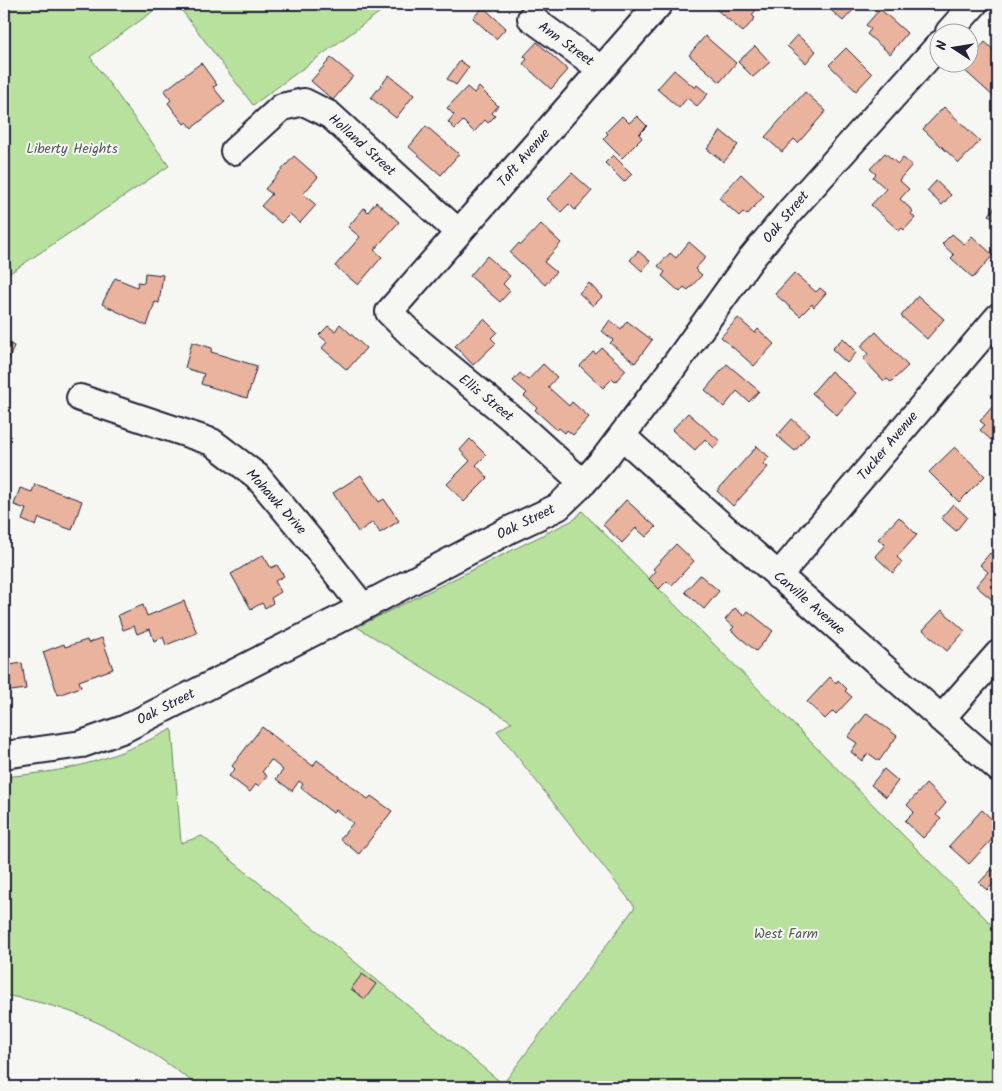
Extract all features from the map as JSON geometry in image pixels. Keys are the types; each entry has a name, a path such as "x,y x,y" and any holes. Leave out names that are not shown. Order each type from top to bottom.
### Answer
{"street":[{"name":"Taft Avenue","path":"389,312 659,4"},
{"path":"958,22 974,4"},
{"name":"Ann Street","path":"531,18 601,69"},
{"name":"Oak Street","path":"4,755 82,744 124,729 509,530 558,507 583,483 622,436 750,260 834,160 930,55"},
{"name":"Holland Street","path":"234,151 282,107 304,102 330,115 458,232"},
{"name":"Ellis Street","path":"389,312 417,340 517,423 583,483"},
{"name":"Tucker Avenue","path":"778,576 998,317"},
{"name":"Mohawk Drive","path":"80,398 212,442 257,476 363,607"},
{"name":"Carville Avenue","path":"622,436 778,576 998,768"},
{"path":"941,719 998,654"}],"green space":[{"name":"Liberty Heights","path":"4,4 163,4 90,57 169,166 4,277"},
{"path":"177,4 391,4 253,105"},
{"name":"West Farm","path":"582,511 998,931 998,1087 199,1087 154,1054 105,1026 71,1012 4,995 4,777 71,768 123,751 172,729 181,843 202,836 503,1084 635,907 497,731 512,722 357,627 575,519"}],"building":[{"path":"583,4 602,4 594,13"},
{"path":"710,4 756,4 759,6 752,15 755,18 743,32"},
{"path":"826,4 847,4 854,9 843,21"},
{"path":"483,7 506,28 496,39 473,18"},
{"path":"880,9 907,33 890,54 867,34 871,29 866,25"},
{"path":"797,35 816,51 806,63 787,46"},
{"path":"705,36 736,63 720,82 689,55"},
{"path":"537,42 568,70 551,89 523,64 527,59 524,56"},
{"path":"985,42 998,54 998,92 994,97 966,72 980,72 980,48"},
{"path":"755,46 770,62 753,77 738,62"},
{"path":"846,48 872,74 856,91 829,65"},
{"path":"331,58 353,76 333,100 311,81"},
{"path":"460,61 469,67 456,85 447,79"},
{"path":"201,63 217,85 213,87 225,102 192,128 187,122 184,124 168,103 171,100 164,91"},
{"path":"674,70 695,88 697,85 708,94 697,106 687,98 679,108 657,89"},
{"path":"389,75 414,95 396,118 371,98"},
{"path":"467,87 474,93 479,87 498,106 492,113 495,116 488,123 485,120 474,132 463,121 455,129 448,122 454,115 447,108"},
{"path":"805,92 826,111 798,143 794,139 782,152 765,137"},
{"path":"944,107 980,141 959,163 923,129"},
{"path":"622,116 629,123 637,116 647,126 639,134 642,138 622,158 603,139 608,134 606,132"},
{"path":"426,126 459,154 441,175 409,147"},
{"path":"721,131 738,145 724,162 707,149"},
{"path":"885,153 898,164 903,158 912,165 899,180 909,189 900,199 913,211 911,214 915,218 904,230 902,228 899,231 871,205 886,189 873,177 876,174 870,169"},
{"path":"613,155 632,174 624,182 605,163"},
{"path":"294,156 318,177 303,194 316,205 300,223 290,214 281,223 261,206 272,194 265,189"},
{"path":"572,173 592,191 575,210 569,204 561,212 547,199"},
{"path":"741,174 764,196 747,215 743,212 739,216 719,198"},
{"path":"936,181 951,195 942,205 927,191"},
{"path":"376,202 399,222 374,250 382,257 358,285 335,266 360,237 348,227 364,208 368,212"},
{"path":"998,203 998,223 989,215"},
{"path":"541,224 561,243 544,262 556,272 545,285 510,253 519,243 521,245"},
{"path":"952,234 964,244 972,236 993,255 973,278 951,258 954,255 942,244"},
{"path":"689,242 706,257 695,269 702,275 688,290 684,287 680,292 662,276 665,272 658,266 670,253 676,258"},
{"path":"638,251 650,261 642,271 630,260"},
{"path":"487,256 510,276 503,284 510,291 500,302 470,276"},
{"path":"145,273 163,275 159,303 155,302 147,326 102,304 115,278 137,287 138,282 144,283"},
{"path":"794,273 816,292 820,288 826,293 814,307 812,304 800,316 775,294"},
{"path":"589,283 602,297 593,306 579,293"},
{"path":"918,296 944,319 927,339 901,316"},
{"path":"738,318 755,333 758,329 774,344 754,366 721,337"},
{"path":"484,319 497,332 491,338 496,343 473,365 455,346"},
{"path":"610,320 621,329 627,321 652,340 635,363 610,343 613,340 602,331"},
{"path":"340,324 366,348 347,370 322,348 327,342 319,335 328,326 335,331"},
{"path":"876,332 908,366 891,382 887,379 884,381 863,359 868,354 861,346"},
{"path":"843,338 857,352 847,363 832,349"},
{"path":"4,341 14,346 4,372"},
{"path":"192,342 212,348 211,352 257,366 247,398 201,384 204,374 185,368"},
{"path":"602,348 626,370 615,382 612,379 603,388 580,366 593,352 596,354"},
{"path":"543,364 557,377 548,387 569,406 572,402 589,417 573,435 567,430 565,433 559,428 557,430 535,410 537,407 524,396 527,393 513,381 520,373 528,380"},
{"path":"727,364 759,391 749,402 737,391 724,407 705,390"},
{"path":"831,371 856,393 837,415 812,393"},
{"path":"998,400 998,437 996,435 991,440 980,430 985,425 980,421"},
{"path":"688,413 720,441 714,448 705,439 695,450 672,430"},
{"path":"792,419 809,434 795,451 777,436"},
{"path":"470,439 486,455 476,465 488,478 464,502 447,484 470,461 460,450"},
{"path":"757,446 769,457 763,464 768,467 733,506 717,491"},
{"path":"955,447 985,476 959,502 929,472"},
{"path":"361,475 379,502 384,499 399,521 380,533 373,522 358,532 333,493"},
{"path":"35,484 82,501 72,530 39,518 36,526 22,520 26,509 14,505 20,488 32,492"},
{"path":"626,500 656,527 646,537 636,528 622,543 603,525"},
{"path":"953,504 967,517 956,531 941,518"},
{"path":"899,517 917,535 897,557 902,562 893,573 875,556 885,545 878,539"},
{"path":"676,544 694,561 672,585 667,581 659,589 649,579 656,571 653,569"},
{"path":"990,553 998,559 998,600 996,603 976,586 988,572 980,565"},
{"path":"263,555 271,568 277,565 284,576 275,581 281,592 271,598 273,603 265,608 262,603 251,609 231,574"},
{"path":"700,575 719,591 704,609 685,592"},
{"path":"184,601 197,633 166,645 163,637 154,641 150,629 137,634 134,626 123,630 118,615 143,605 147,616"},
{"path":"735,608 744,616 748,611 773,631 756,651 731,630 734,627 725,620"},
{"path":"942,610 965,631 947,651 923,630"},
{"path":"102,638 113,669 79,681 81,687 58,695 43,652 64,644 65,647 87,640 88,643"},
{"path":"22,663 26,689 4,692 4,666"},
{"path":"830,677 836,683 838,680 847,689 845,691 852,697 836,714 833,711 825,719 807,702"},
{"path":"867,713 897,736 879,761 868,753 862,761 851,752 857,743 848,737"},
{"path":"262,727 313,766 317,760 368,799 371,796 392,811 359,854 340,839 353,823 336,810 333,813 301,788 303,784 299,781 292,791 276,779 283,770 271,760 262,772 267,776 259,786 256,784 250,792 229,776 235,769 232,766"},
{"path":"884,769 898,781 886,797 871,785"},
{"path":"926,784 946,803 936,815 941,819 923,838 905,821 914,812 907,805"},
{"path":"982,810 998,825 998,833 969,864 949,846"},
{"path":"992,869 998,875 998,879 987,890 979,883"},
{"path":"362,974 376,984 365,999 351,989"}]}
